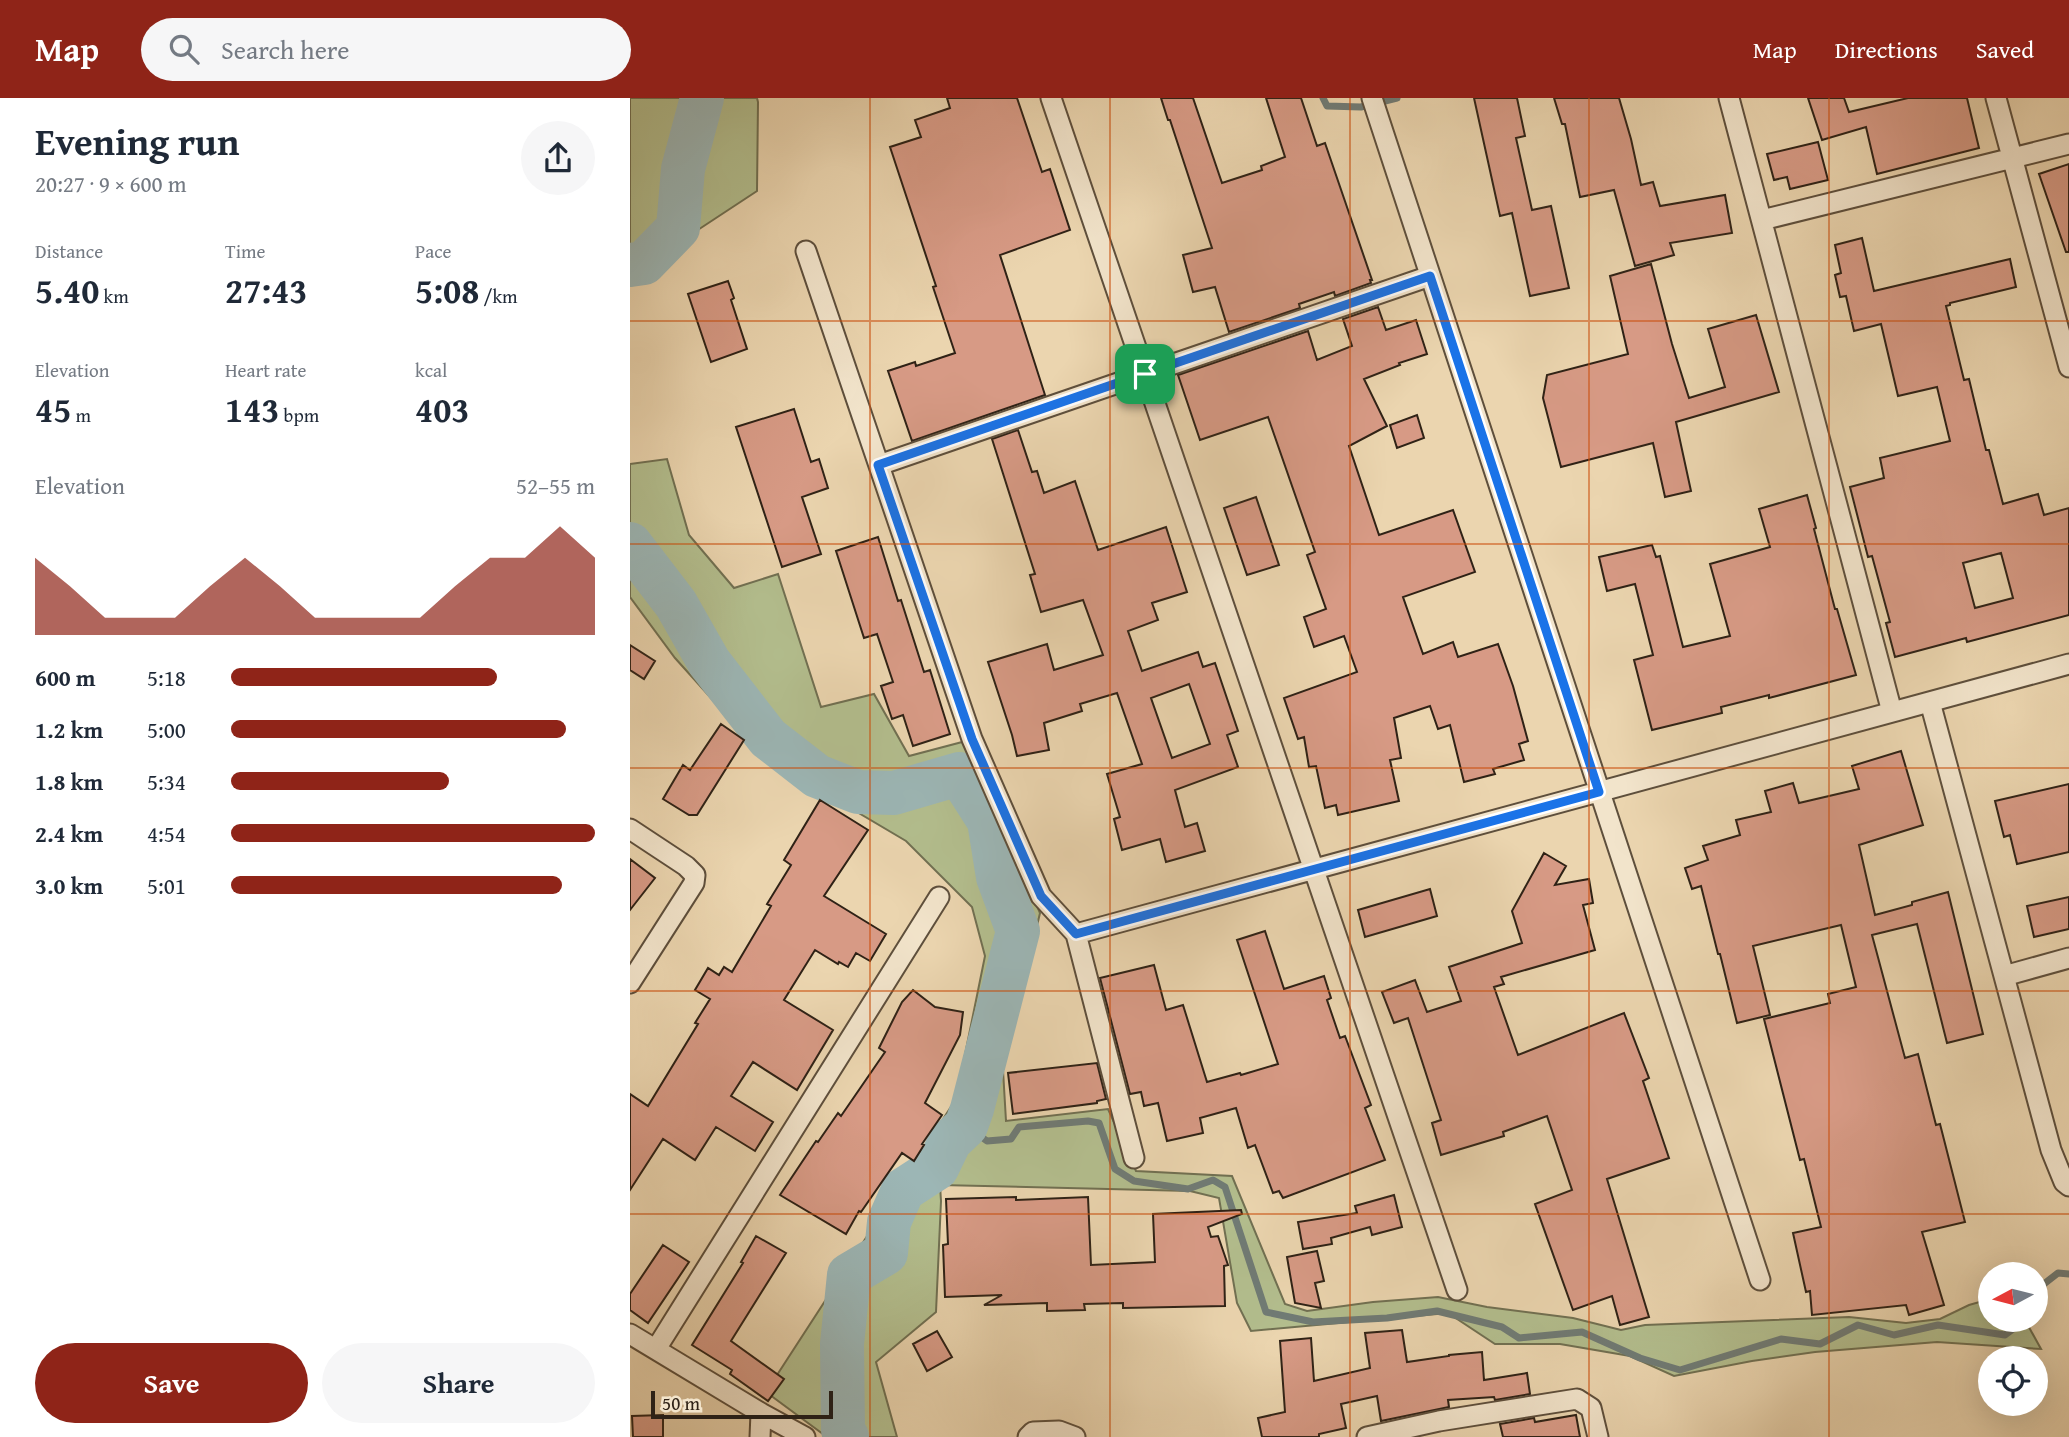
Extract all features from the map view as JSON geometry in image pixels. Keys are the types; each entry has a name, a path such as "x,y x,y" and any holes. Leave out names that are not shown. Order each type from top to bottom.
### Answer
{"street":[{"path":"1051,98 1457,1290"},
{"path":"1372,98 1760,1280"},
{"path":"1729,98 1892,712"},
{"path":"1996,98 2069,367"},
{"path":"1762,220 2069,144"},
{"path":"806,251 972,739 1041,896 1076,934 1134,1158"},
{"path":"878,465 1430,276"},
{"path":"1076,934 2069,664"},
{"path":"1930,702 2051,1150 2064,1182 2069,1186"},
{"path":"630,829 686,866 695,875 694,883 630,983"},
{"path":"656,1349 939,897"},
{"path":"2004,976 2069,958"},
{"path":"630,1334 805,1437"},
{"path":"1367,1437 1439,1421 1577,1399 1591,1408 1598,1437"},
{"path":"760,1437 761,1413"},
{"path":"1028,1437 1033,1432 1059,1432 1075,1437"}],"green space":[{"path":"630,98 757,98 758,102 757,191 675,245 630,270"},
{"path":"667,459 689,535 734,588 778,574 821,707 874,694 909,756 966,741 1040,913 1003,1070 1006,1121 1108,1109 1136,1171 1232,1176 1285,1304 1307,1311 1438,1297 1487,1307 1573,1318 1621,1330 1645,1325 1849,1317 1906,1323 1940,1319 1978,1302 1978,1332 2032,1332 2039,1346 1937,1342 1815,1352 1674,1376 1630,1356 1560,1344 1495,1344 1448,1313 1251,1331 1237,1303 1219,1198 1190,1191 940,1185 936,1312 876,1362 897,1437 827,1437 766,1392 956,1099 985,956 972,907 906,841 764,757 675,658 630,597 630,464"}],"building":[{"path":"947,98 1017,98 1042,172 1050,169 1070,230 1000,255 1045,395 912,441 888,371 915,362 916,366 955,353 890,147 921,137 915,120 950,108"},
{"path":"1161,98 1193,98 1222,183 1262,170 1261,166 1285,157 1266,98 1301,98 1317,146 1325,143 1371,283 1335,296 1334,292 1299,304 1300,308 1229,332 1215,287 1193,292 1183,255 1212,248"},
{"path":"1474,98 1517,98 1525,136 1516,138 1532,210 1551,206 1569,288 1530,296 1512,213 1500,216"},
{"path":"1554,98 1619,98 1641,185 1653,182 1660,206 1725,195 1732,233 1670,243 1674,255 1635,266 1614,190 1580,197 1565,124 1562,124"},
{"path":"1808,98 1844,98 1849,112 1908,98 1967,98 1979,148 1877,174 1866,127 1822,140"},
{"path":"1818,142 1828,180 1790,189 1787,177 1774,180 1767,154"},
{"path":"2069,164 2069,252 2066,252 2039,174"},
{"path":"1862,238 1874,291 2010,259 2016,287 1946,306 1964,380 1969,379 1986,450 1989,450 2003,504 2038,494 2044,515 2069,508 2069,615 1967,642 1966,638 1895,657 1886,623 1890,622 1872,556 1868,557 1850,487 1884,478 1880,458 1950,441 1937,387 1898,396 1881,324 1854,331 1846,296 1840,297 1835,275 1841,273 1835,245","holes":["2001,553 2013,598 1975,608 1963,563"]},
{"path":"1651,264 1689,398 1725,387 1708,329 1756,315 1779,392 1676,422 1691,491 1665,497 1653,443 1561,467 1543,398 1547,375 1628,354 1610,276"},
{"path":"728,281 734,298 731,300 747,349 711,362 688,294"},
{"path":"1378,307 1386,330 1416,320 1427,354 1364,379 1387,426 1349,446 1379,535 1453,510 1475,572 1403,597 1423,654 1453,642 1458,657 1498,644 1528,741 1519,744 1524,760 1493,769 1495,774 1464,782 1450,725 1438,729 1430,706 1394,718 1401,758 1390,760 1399,801 1338,815 1336,805 1325,808 1316,766 1309,767 1304,737 1298,739 1284,698 1357,672 1344,636 1314,647 1304,617 1326,609 1307,555 1315,552 1268,417 1200,440 1178,375 1308,331 1317,360 1352,346 1343,319"},
{"path":"794,409 811,462 819,459 828,488 802,497 821,554 782,567 736,427"},
{"path":"1417,415 1424,438 1397,448 1390,425"},
{"path":"1018,430 1032,472 1037,471 1044,493 1075,481 1098,550 1166,527 1187,592 1152,603 1158,620 1128,631 1142,671 1198,652 1203,667 1215,663 1238,731 1227,735 1238,767 1175,790 1185,827 1197,823 1205,851 1166,862 1160,839 1122,850 1114,819 1120,817 1107,774 1142,764 1117,693 1080,704 1082,711 1044,723 1049,750 1017,756 988,662 1047,644 1054,670 1103,655 1083,600 1041,612 1030,575 1035,574 992,439","holes":["1189,684 1210,744 1172,758 1151,698"]},
{"path":"1807,495 1835,609 1856,675 1769,698 1769,695 1721,707 1722,713 1652,730 1634,660 1653,655 1635,584 1607,591 1599,557 1652,545 1656,557 1660,556 1683,647 1730,636 1710,564 1770,547 1759,509"},
{"path":"1256,497 1279,565 1247,575 1224,508"},
{"path":"878,537 924,672 930,670 950,734 913,746 903,715 892,719 881,686 893,682 877,634 864,638 836,551"},
{"path":"630,645 655,661 644,679 630,670"},
{"path":"721,724 744,740 697,815 689,815 663,799 683,765 690,770"},
{"path":"1901,751 1923,825 1859,845 1875,915 1948,892 1983,1034 1947,1043 1917,924 1872,935 1905,1058 1918,1054 1936,1125 1940,1124 1965,1222 1922,1232 1944,1305 1909,1315 1906,1305 1812,1315 1810,1291 1806,1292 1793,1233 1821,1227 1804,1159 1800,1160 1764,1019 1830,1003 1828,994 1856,987 1841,925 1753,946 1770,1015 1737,1023 1701,886 1692,889 1685,868 1708,860 1703,846 1740,835 1736,820 1771,812 1765,791 1793,783 1799,803 1859,789 1852,766"},
{"path":"2069,784 2069,852 2017,864 2010,835 2004,837 1995,801"},
{"path":"820,800 868,830 824,896 886,934 870,961 856,953 848,967 815,950 784,1000 833,1030 797,1090 753,1062 731,1096 773,1122 755,1151 716,1127 695,1160 663,1139 630,1190 630,1094 648,1106 698,1024 695,1023 710,999 695,990 708,968 719,975 724,967 732,972 771,906 767,904 791,865 784,860"},
{"path":"1544,853 1566,866 1555,885 1589,879 1593,903 1583,905 1595,950 1501,977 1504,984 1494,987 1518,1055 1624,1013 1649,1078 1643,1081 1669,1158 1607,1179 1649,1317 1620,1325 1612,1296 1573,1310 1535,1204 1572,1190 1547,1116 1503,1132 1504,1136 1441,1155 1432,1123 1441,1120 1408,1018 1394,1023 1382,992 1415,980 1427,1012 1461,1001 1449,967 1522,943 1512,911"},
{"path":"630,859 655,878 630,910"},
{"path":"1430,889 1437,916 1365,937 1358,910"},
{"path":"2069,897 2069,929 2034,937 2027,906"},
{"path":"1265,931 1284,989 1324,976 1331,998 1327,1000 1340,1038 1345,1036 1371,1105 1365,1108 1385,1160 1283,1198 1279,1191 1273,1193 1255,1145 1248,1148 1236,1108 1200,1118 1203,1133 1167,1141 1158,1103 1144,1106 1141,1092 1130,1094 1100,978 1154,965 1166,1010 1183,1005 1207,1082 1240,1073 1241,1075 1278,1064 1237,940"},
{"path":"913,990 935,1007 963,1012 960,1035 925,1103 942,1115 914,1161 902,1153 861,1212 859,1211 846,1234 780,1195 816,1141 818,1142 838,1113 841,1116 885,1052 879,1048 902,1002"},
{"path":"1097,1063 1106,1099 1097,1103 1013,1114 1008,1073"},
{"path":"1394,1195 1402,1227 1372,1235 1370,1227 1331,1238 1332,1244 1303,1249 1298,1222 1357,1213 1355,1206"},
{"path":"1016,1197 1016,1200 1088,1197 1091,1265 1155,1262 1153,1214 1241,1210 1242,1214 1208,1227 1211,1237 1218,1236 1228,1265 1224,1266 1225,1306 1123,1308 1123,1303 1084,1304 1085,1310 1047,1311 1047,1303 984,1305 1002,1295 945,1297 943,1245 948,1244 946,1199"},
{"path":"756,1236 786,1253 731,1341 784,1379 768,1401 730,1374 732,1370 692,1345 743,1263 741,1262"},
{"path":"663,1245 689,1262 648,1323 630,1310 630,1294"},
{"path":"1317,1251 1324,1281 1315,1283 1321,1308 1295,1303 1287,1257"},
{"path":"1402,1330 1407,1362 1482,1352 1484,1380 1527,1373 1530,1394 1495,1400 1494,1397 1448,1400 1449,1407 1381,1421 1377,1396 1341,1404 1346,1428 1319,1434 1319,1437 1262,1437 1258,1418 1285,1412 1280,1341 1311,1338 1314,1381 1370,1368 1365,1333"},
{"path":"937,1331 952,1357 927,1371 913,1344"},
{"path":"663,1415 663,1437 633,1437 632,1416"},
{"path":"1576,1415 1580,1437 1503,1437 1500,1424 1534,1418 1535,1422"}],"waterway":[{"path":"630,265 644,263 678,228 683,169 702,98"},
{"path":"1323,98 1327,106 1361,107 1397,98"},
{"path":"630,544 676,604 709,662 768,738 817,776 858,792 894,793 959,774 989,821 998,877 1018,931 966,1126 950,1141 937,1168 903,1190 889,1222 886,1253 849,1275 842,1344 843,1430 847,1437"},
{"path":"966,1126 987,1141 1011,1139 1019,1127 1088,1121 1099,1123 1115,1169 1134,1181 1188,1189 1213,1180 1225,1187 1266,1312 1313,1322 1387,1318 1437,1311 1502,1327 1519,1338 1582,1332 1640,1358 1680,1370 1781,1339 1820,1344 1858,1325 1894,1335 1938,1325 1978,1331"},
{"path":"2048,1281 2058,1273 2069,1274"},
{"path":"1985,1332 2005,1335 2009,1332"}],"route":[{"path":"1430,276 1599,792 1076,934 1041,896 972,739 878,465 1145,374 1430,276"}]}
